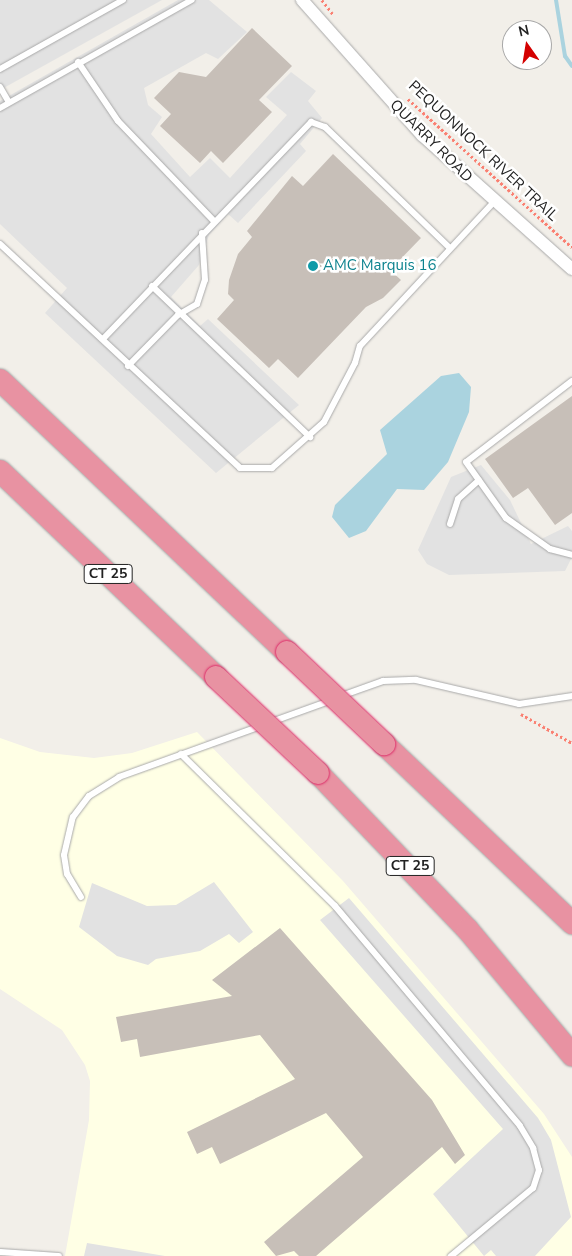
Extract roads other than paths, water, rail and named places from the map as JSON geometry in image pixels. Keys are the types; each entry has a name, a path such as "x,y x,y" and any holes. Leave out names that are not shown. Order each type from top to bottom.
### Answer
{"highway":[{"path":"0,380 572,923"},
{"name":"CT 25","path":"0,471 318,773 497,963 572,1055"},
{"path":"497,963 572,1072"}],"street":[{"name":"QUARRY ROAD","path":"302,0 422,136 494,202 572,269"}],"lane":[{"path":"0,69 122,0"},
{"path":"0,108 8,100 179,3 192,0"},
{"path":"78,62 123,127 213,220"},
{"path":"0,87 8,100"},
{"path":"103,340 213,220 311,122 325,127 450,248"},
{"path":"0,244 103,340 128,366 240,468 272,468 310,437 340,394 360,346 494,202"},
{"path":"128,366 178,315 197,304 205,280 202,233"},
{"path":"152,286 178,315 310,437"},
{"path":"572,381 466,462 506,518 550,549 572,556"},
{"path":"450,524 458,499 479,480"},
{"path":"81,897 67,874 64,855 73,817 81,805 104,785 181,754 383,682 436,682 500,701 540,703 572,696"},
{"path":"181,754 335,906 520,1126 533,1148 539,1170 533,1188 451,1256"},
{"path":"0,1252 59,1256"}],"water":[{"path":"459,373 471,387 469,412 448,462 424,490 397,489 366,531 349,538 332,517 335,505 387,454 380,430 441,376"}],"waterway":[{"path":"556,0 565,56 572,66"}],"place":[{"name":"AMC Marquis 16","path":"313,266"}]}
